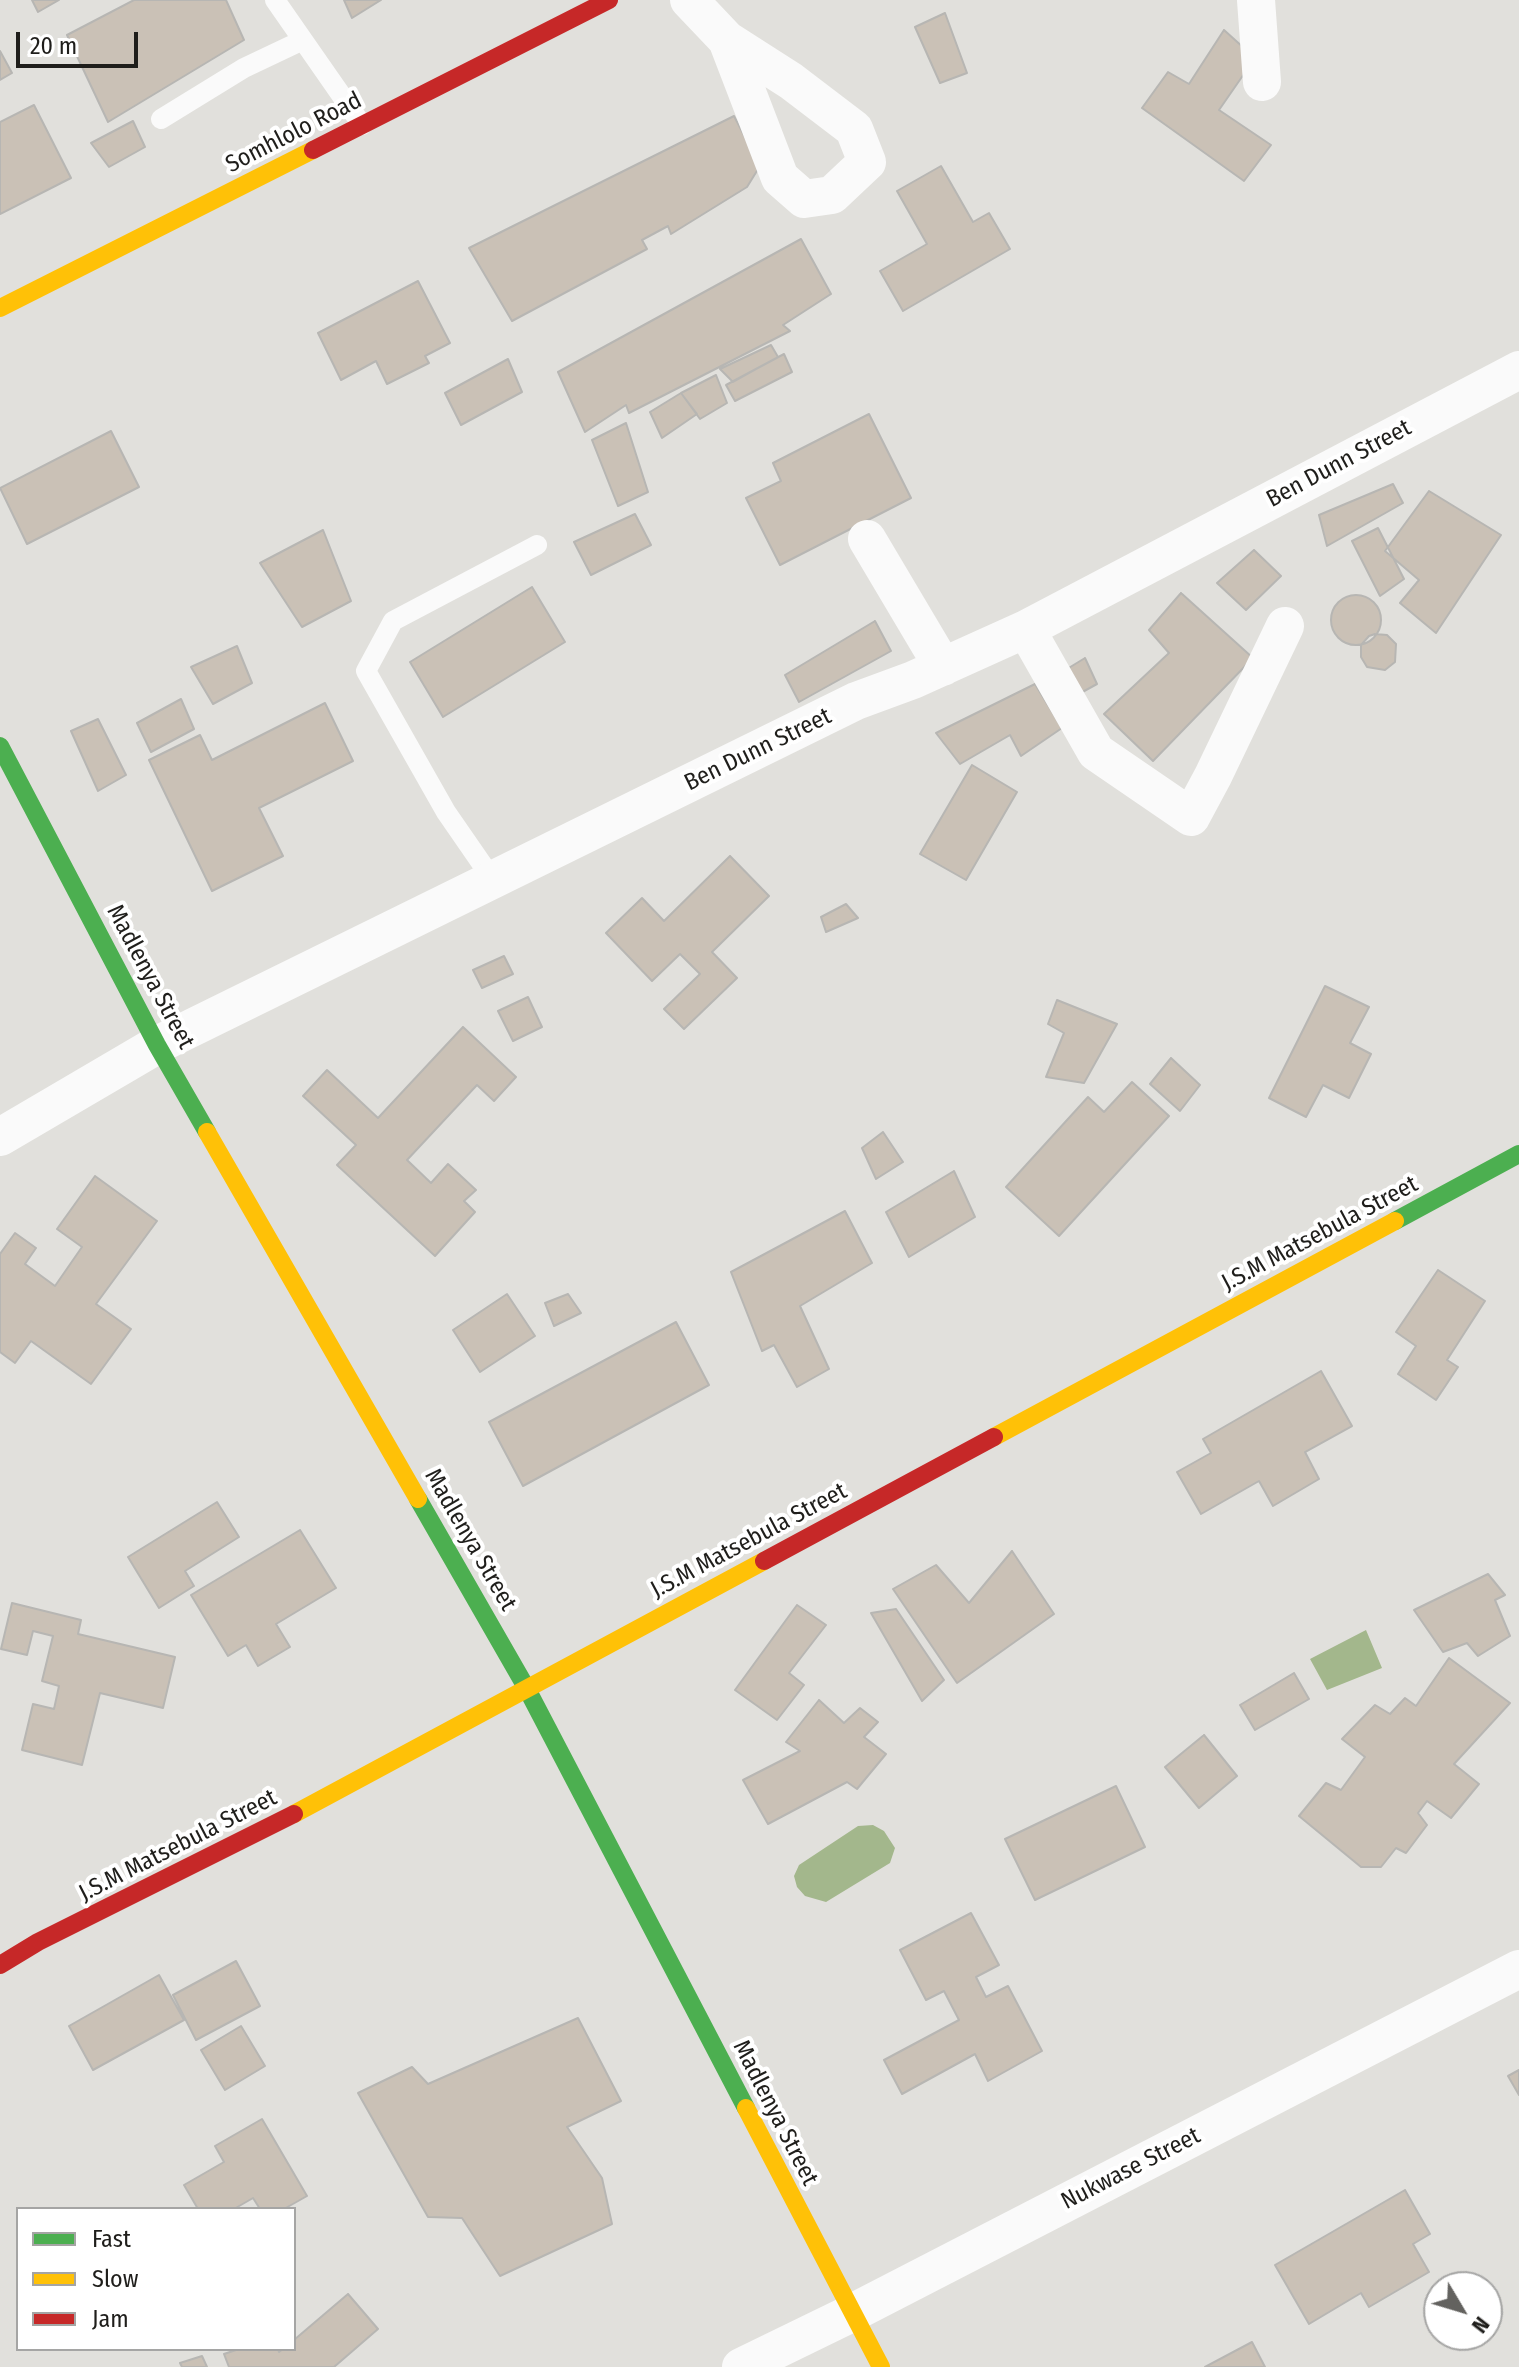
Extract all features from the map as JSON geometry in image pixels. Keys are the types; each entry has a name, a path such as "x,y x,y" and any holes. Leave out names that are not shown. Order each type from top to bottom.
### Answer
{"street":[{"name":"Somhlolo Road","path":"0,308 609,0"},
{"path":"689,0 727,40"},
{"path":"1256,0 1262,82"},
{"name":"Ben Dunn Street","path":"0,1137 157,1045 856,701 943,667 1026,629 1519,370"},
{"path":"867,539 943,667"},
{"path":"1026,629 1096,752 1191,817 1285,626"},
{"name":"Madlenya Street","path":"0,746 157,1045 527,1689 881,2367"},
{"name":"J.S.M Matsebula Street","path":"0,1965 38,1942 324,1799 1519,1154"},
{"name":"Nukwase Street","path":"741,2367 852,2313 1519,1969"}],"lane":[{"path":"275,0 362,125"},
{"path":"161,119 244,68 303,40"},
{"path":"493,880 446,812 366,671 393,621 537,545"}],"shaded area":[{"path":"1366,1630 1382,1668 1327,1690 1310,1659"},
{"path":"873,1825 884,1831 895,1848 890,1863 826,1902 805,1896 797,1887 794,1876 799,1865 858,1826"}],"building":[{"path":"32,0 59,0 38,12"},
{"path":"134,0 226,0 244,40 108,122 67,35"},
{"path":"344,0 381,0 352,18"},
{"path":"945,13 967,73 940,83 915,27"},
{"path":"1224,30 1255,58 1219,110 1271,145 1244,181 1142,108 1168,72 1189,84"},
{"path":"0,51 12,73 0,80"},
{"path":"34,105 71,178 0,214 0,122"},
{"path":"734,116 760,166 747,187 671,234 668,226 642,240 647,249 512,321 469,248"},
{"path":"133,121 145,147 109,167 91,143"},
{"path":"941,166 973,222 989,213 1010,249 903,311 880,271 927,244 897,191"},
{"path":"801,239 831,294 783,325 790,331 629,413 626,405 585,432 558,372"},
{"path":"418,281 450,343 425,356 429,363 387,384 376,361 341,380 318,333"},
{"path":"771,345 778,357 733,382 720,369"},
{"path":"784,354 792,372 735,401 726,385"},
{"path":"508,359 522,392 461,425 445,393"},
{"path":"716,375 727,403 700,419 681,393"},
{"path":"681,393 697,414 662,438 650,412"},
{"path":"869,414 911,498 780,565 746,498 781,481 773,463"},
{"path":"626,423 648,492 618,506 592,440"},
{"path":"111,431 139,487 27,544 0,488"},
{"path":"1393,484 1403,503 1327,546 1319,515"},
{"path":"1429,491 1501,535 1436,633 1400,603 1419,580 1385,551"},
{"path":"635,514 651,545 591,575 574,542"},
{"path":"1378,528 1404,579 1380,596 1352,541"},
{"path":"323,530 351,601 302,627 260,563"},
{"path":"1254,550 1281,576 1246,610 1217,583"},
{"path":"532,587 565,642 443,717 410,662"},
{"path":"1181,593 1253,658 1153,761 1104,714 1169,653 1149,630"},
{"path":"1356,595 1373,603 1381,620 1373,637 1356,645 1339,637 1331,620 1339,603"},
{"path":"875,621 891,651 799,702 785,675"},
{"path":"1375,634 1387,635 1396,644 1395,662 1385,670 1367,667 1361,657 1361,645"},
{"path":"237,646 252,683 213,704 191,667"},
{"path":"1085,658 1097,684 1077,695 1067,669"},
{"path":"1035,684 1062,728 1021,756 1010,735 960,764 936,733"},
{"path":"181,699 194,729 151,752 137,723"},
{"path":"325,703 353,761 259,808 283,856 212,891 149,760 200,735 212,760"},
{"path":"98,719 126,775 98,791 71,731"},
{"path":"972,765 1017,792 966,880 920,854"},
{"path":"730,856 769,896 712,952 737,978 684,1029 664,1009 700,974 680,954 652,981 606,933 642,898 664,921"},
{"path":"846,904 858,918 826,932 821,917"},
{"path":"504,956 513,974 482,988 473,970"},
{"path":"1325,986 1369,1007 1350,1043 1371,1054 1349,1098 1323,1085 1306,1117 1269,1098"},
{"path":"528,997 542,1027 513,1041 498,1011"},
{"path":"1057,1000 1117,1024 1084,1083 1046,1077 1064,1033 1048,1024"},
{"path":"463,1027 516,1077 494,1101 477,1085 407,1160 431,1183 448,1164 476,1190 464,1201 475,1212 435,1256 337,1165 356,1145 303,1096 327,1070 378,1118"},
{"path":"1171,1058 1200,1085 1180,1111 1150,1084"},
{"path":"1132,1082 1169,1116 1059,1236 1006,1187 1088,1097 1104,1112"},
{"path":"883,1132 903,1162 876,1179 862,1148"},
{"path":"954,1171 975,1217 909,1257 886,1212"},
{"path":"95,1176 157,1221 96,1304 131,1329 91,1384 31,1341 15,1363 0,1352 0,1254 15,1233 36,1248 25,1264 55,1286 82,1247 57,1229"},
{"path":"845,1211 872,1263 800,1306 829,1369 797,1387 774,1345 762,1351 731,1272"},
{"path":"1438,1270 1485,1301 1447,1360 1458,1367 1436,1400 1398,1374 1416,1346 1396,1332"},
{"path":"507,1294 535,1336 480,1372 453,1330"},
{"path":"568,1294 581,1313 554,1326 545,1303"},
{"path":"676,1322 709,1385 523,1486 489,1422"},
{"path":"1321,1371 1352,1426 1305,1452 1319,1479 1273,1506 1259,1481 1201,1514 1177,1472 1211,1453 1203,1439"},
{"path":"217,1502 239,1537 185,1571 194,1586 159,1608 128,1557"},
{"path":"300,1530 336,1588 276,1624 290,1647 258,1666 246,1645 228,1656 191,1595"},
{"path":"1012,1551 1054,1614 957,1683 893,1589 936,1565 969,1603"},
{"path":"1488,1574 1505,1595 1495,1600 1510,1636 1478,1656 1467,1643 1443,1652 1414,1610"},
{"path":"12,1603 81,1620 78,1634 175,1657 163,1708 100,1693 82,1765 22,1750 33,1704 54,1709 59,1686 42,1681 53,1636 33,1631 27,1655 1,1649"},
{"path":"797,1605 826,1625 789,1673 804,1685 777,1720 735,1690"},
{"path":"896,1609 944,1680 922,1701 871,1613"},
{"path":"1449,1658 1510,1703 1454,1764 1479,1784 1451,1818 1427,1801 1418,1813 1427,1825 1406,1853 1396,1848 1381,1867 1361,1867 1299,1816 1326,1783 1341,1790 1365,1757 1342,1739 1375,1705 1390,1714 1405,1698 1416,1706"},
{"path":"1294,1673 1309,1699 1255,1730 1240,1705"},
{"path":"819,1700 844,1723 860,1708 878,1722 864,1737 886,1754 857,1789 847,1782 768,1824 743,1780 800,1751 786,1742"},
{"path":"1204,1735 1237,1776 1199,1808 1165,1767"},
{"path":"1116,1786 1145,1847 1035,1900 1005,1839"},
{"path":"971,1913 999,1965 976,1977 986,1997 1008,1986 1042,2051 988,2081 975,2054 902,2094 884,2060 959,2020 944,1991 926,2000 900,1950"},
{"path":"236,1961 260,2006 196,2040 173,1995"},
{"path":"159,1975 184,2020 93,2070 69,2026"},
{"path":"578,2018 621,2101 567,2127 602,2178 612,2224 500,2276 462,2218 428,2217 358,2093 412,2067 428,2084"},
{"path":"241,2026 265,2066 225,2090 201,2050"},
{"path":"1519,2070 1519,2095 1508,2076"},
{"path":"262,2119 307,2196 288,2207 259,2207 253,2198 237,2207 197,2207 184,2185 224,2162 215,2146"},
{"path":"1405,2190 1430,2234 1413,2244 1428,2271 1423,2271 1423,2276 1369,2307 1361,2293 1309,2324 1275,2265"},
{"path":"348,2294 378,2329 334,2367 229,2367 224,2354 233,2351 296,2351 296,2338"},
{"path":"1252,2342 1265,2367 1205,2367"},
{"path":"202,2356 207,2367 182,2367 180,2363"}],"traffic: fast":[{"path":"0,746 157,1045 207,1132"},
{"path":"1395,1221 1519,1154"},
{"path":"418,1499 527,1689 746,2108"}],"traffic: slow":[{"path":"0,308 313,150"},
{"path":"207,1132 418,1499"},
{"path":"994,1437 1395,1221"},
{"path":"294,1814 764,1561"},
{"path":"746,2108 881,2367"}],"traffic: jam":[{"path":"313,150 609,0"},
{"path":"764,1561 994,1437"},
{"path":"0,1965 38,1942 294,1814"}]}
